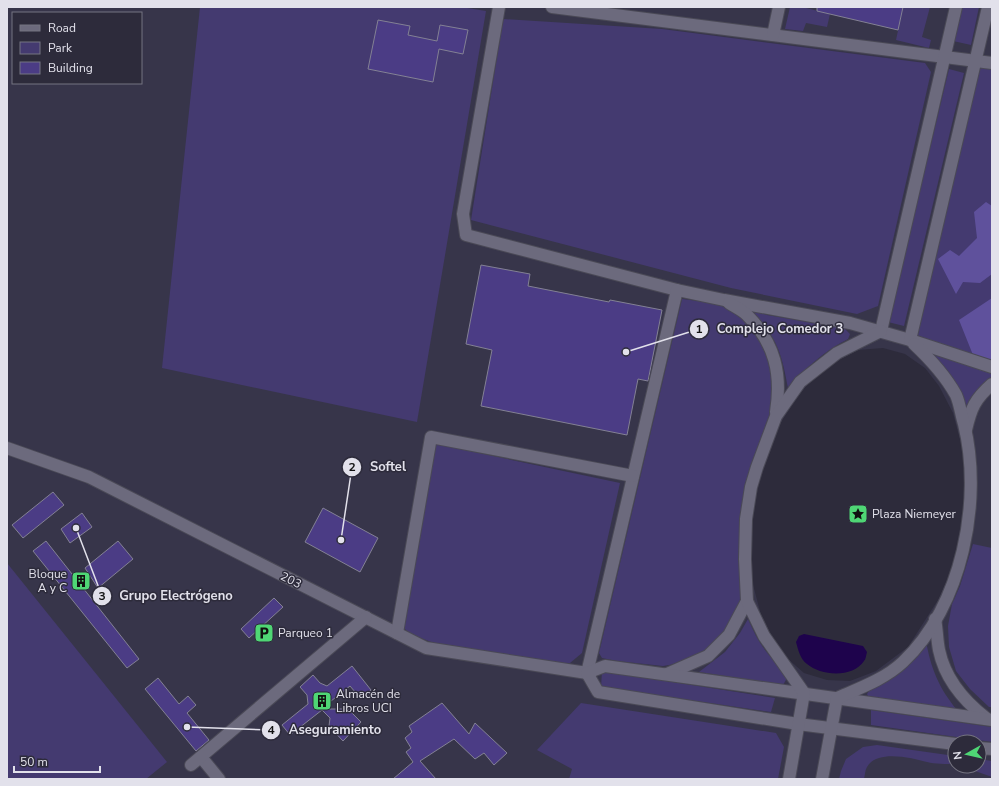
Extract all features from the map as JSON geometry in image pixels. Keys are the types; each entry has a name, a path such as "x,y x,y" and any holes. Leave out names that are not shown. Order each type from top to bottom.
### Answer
{"street":[{"path":"499,7 463,214 466,235 677,290 724,300 850,322 992,367"},
{"path":"552,7 992,63"},
{"path":"773,35 779,7"},
{"path":"882,331 956,7"},
{"path":"910,340 988,7"},
{"path":"677,290 587,673 598,692 798,724 947,743"},
{"path":"724,300 746,314 760,331 771,350 778,372 779,394 776,416 751,487 746,519 745,559 747,601 764,636 804,693 789,779"},
{"path":"776,416 800,382 837,353 882,331"},
{"path":"837,698 870,684 902,663 916,649 936,619 948,595 960,563 972,486 966,433 956,396 941,371 910,340"},
{"path":"966,433 970,413 980,394 992,384"},
{"path":"397,633 431,437 633,476"},
{"name":"203","path":"7,448 89,477 426,648 587,673"},
{"path":"667,674 708,656 729,636 747,601"},
{"path":"219,779 196,761 366,617"},
{"path":"936,619 939,651 949,677 965,700 990,719"},
{"path":"587,673 605,666 990,719"},
{"path":"822,779 837,698"}],"shaded area":[{"path":"7,7 992,7 992,779 7,779","holes":["883,348 905,354 925,368 939,386 953,413 963,451 966,482 965,503 954,565 938,600 908,647 876,671 850,681 827,680 804,673 779,651 761,615 751,577 750,541 752,506 762,466 778,427 806,386 835,362 858,350"]},
{"path":"986,202 992,206 992,274 980,283 963,282 956,294 938,259 950,250 959,256 977,238 974,212"},
{"path":"992,298 992,372 979,370 959,320"},
{"path":"804,634 863,646 867,652 865,659 859,667 845,673 828,673 820,671 807,664 800,654 796,642 799,636"}],"green space":[{"path":"200,7 461,7 486,11 417,422 162,368"},
{"path":"790,7 802,7 830,14 827,27 806,23 803,31 785,29"},
{"path":"903,7 930,7 922,37 931,40 929,48 896,40"},
{"path":"961,7 979,7 971,45 953,41"},
{"path":"503,19 662,29 925,63 931,72 878,306 857,314 731,288 471,220"},
{"path":"975,61 992,63 992,384 966,433 956,396 910,340"},
{"path":"949,69 964,73 904,326 888,322"},
{"path":"682,299 716,303 729,309 757,333 770,356 774,402 768,425 762,435 759,447 741,602 729,628 711,648 687,662 663,666 602,658 599,653"},
{"path":"743,307 767,315 844,328 850,334 848,339 816,360 788,388 783,362 775,342 763,324"},
{"path":"437,444 620,483 582,653 570,663 554,664 434,643 410,634 403,627 432,452"},
{"path":"973,544 992,548 992,707 989,707 970,689 956,671 949,647 948,626 952,604 960,586"},
{"path":"7,563 167,762 146,779 7,779"},
{"path":"748,619 762,647 785,674 787,678 783,685 699,672 725,652 740,633"},
{"path":"926,641 930,660 937,678 945,694 957,710 869,698 867,694 869,691 897,671"},
{"path":"602,671 775,698 771,712 601,687"},
{"path":"581,703 776,733 784,747 778,779 569,779 572,769 537,750"},
{"path":"871,710 992,727 992,742 987,741 987,734 947,734 947,736 871,725"},
{"path":"877,745 947,755 947,764 933,763 904,757 886,756 872,761 866,768 864,779 839,779 846,759 863,747"},
{"path":"987,760 992,761 992,777 984,774 987,774"}],"building":[{"path":"817,7 903,7 898,30 817,11"},
{"path":"378,20 410,26 408,35 437,41 440,25 468,30 463,54 439,49 433,82 368,69"},
{"path":"481,265 530,274 528,286 609,302 610,300 662,310 648,381 638,379 627,435 481,406 492,350 466,344"},
{"path":"53,492 64,505 23,538 12,525"},
{"path":"323,508 378,538 360,572 305,542"},
{"path":"82,513 92,527 70,543 61,529"},
{"path":"46,541 139,659 127,668 33,551"},
{"path":"118,541 133,559 98,588 85,568"},
{"path":"274,598 283,607 249,638 241,629"},
{"name":"Almacén de Libros UCI","path":"352,666 371,690 361,699 350,686 321,709 348,709 361,722 343,741 329,726 330,718 322,710 290,735 282,725 308,704 307,695 300,687 313,675 320,683 327,686"},
{"path":"158,678 179,704 188,696 196,705 187,713 209,740 196,751 145,689"},
{"path":"442,703 469,734 475,723 507,753 494,765 484,753 475,759 454,739 420,761 436,779 393,779 413,762 406,752 411,748 405,738 412,732 409,726"}],"place":[{"name":"Complejo Comedor 3","path":"626,352"},
{"name":"Plaza Niemeyer","path":"858,514"},
{"name":"Grupo Electrógeno","path":"76,528"},
{"name":"Softel","path":"341,540"},
{"name":"Bloque A y C","path":"81,581"},
{"name":"Parqueo 1","path":"264,633"},
{"name":"Almacén de Libros UCI","path":"322,701"},
{"name":"Aseguramiento","path":"187,727"}]}
